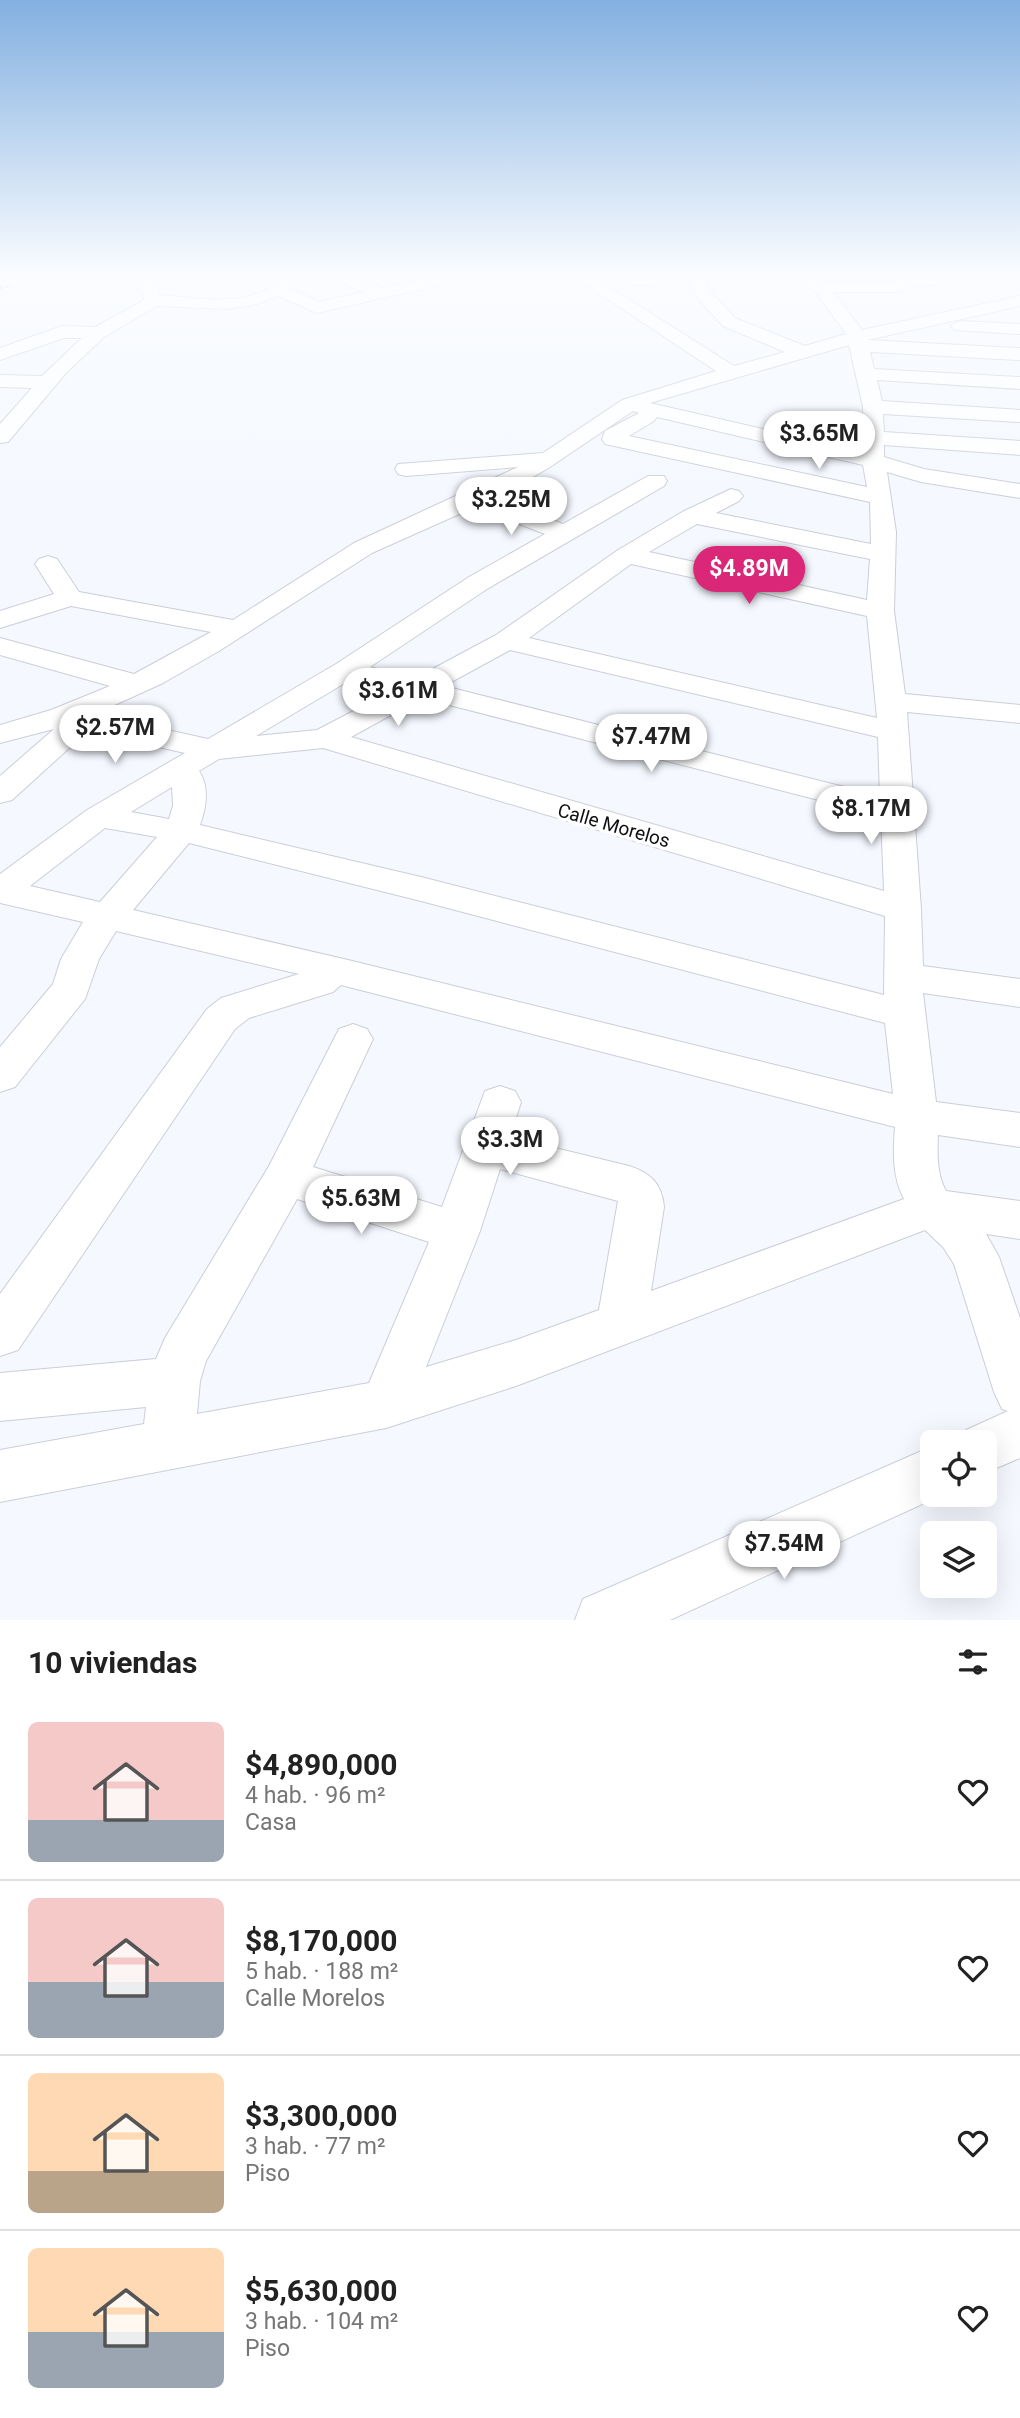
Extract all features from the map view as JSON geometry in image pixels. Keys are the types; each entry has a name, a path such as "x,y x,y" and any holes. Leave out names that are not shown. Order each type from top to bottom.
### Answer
{"street":[{"path":"0,354 21,347"},
{"path":"0,438 48,382 83,347"},
{"path":"692,347 730,372"},
{"path":"790,347 803,352 867,394 1020,448"},
{"path":"841,347 867,394 944,480 1020,491"},
{"path":"905,347 867,394 884,533 880,611 891,716 904,909 904,995 917,1116 915,1153 919,1185 932,1209 959,1233 975,1257 1020,1392"},
{"path":"0,793 72,719 237,629 365,546 474,498 551,460 629,404 803,352"},
{"path":"867,394 1020,354"},
{"path":"0,381 48,382"},
{"path":"629,404 655,412 1020,383"},
{"path":"867,394 1020,416"},
{"path":"655,412 613,436 613,439 881,497"},
{"path":"406,469 537,458 551,460"},
{"path":"0,891 99,817 346,670 478,583 656,481"},
{"path":"8,729 72,719 215,750 324,739 506,641 627,555 732,495"},
{"path":"474,498 564,533"},
{"path":"693,516 883,554"},
{"path":"627,555 880,611"},
{"path":"48,564 70,598"},
{"path":"0,620 70,598 237,629"},
{"path":"506,641 891,716 1020,714"},
{"path":"0,646 136,684"},
{"path":"346,670 896,810"},
{"path":"138,734 145,789"},
{"name":"Calle Morelos","path":"324,739 904,909"},
{"path":"0,1076 65,998 86,947 106,916 181,831 190,806 188,778 182,769"},
{"path":"99,817 181,831 540,919 904,995 1018,995"},
{"path":"0,891 917,1116 1020,1130"},
{"path":"0,1334 227,1012 310,986 325,979 330,970"},
{"path":"168,1445 174,1381 183,1354 286,1177 353,1039"},
{"path":"386,1404 457,1231 500,1102"},
{"path":"485,1147 629,1184 640,1194 641,1207 621,1322"},
{"path":"286,1177 457,1231"},
{"path":"0,1476 386,1404 516,1363 932,1209 1020,1220"},
{"path":"0,1396 174,1381"},
{"path":"997,1443 1020,1432"},
{"path":"604,1620 920,1478"}]}
